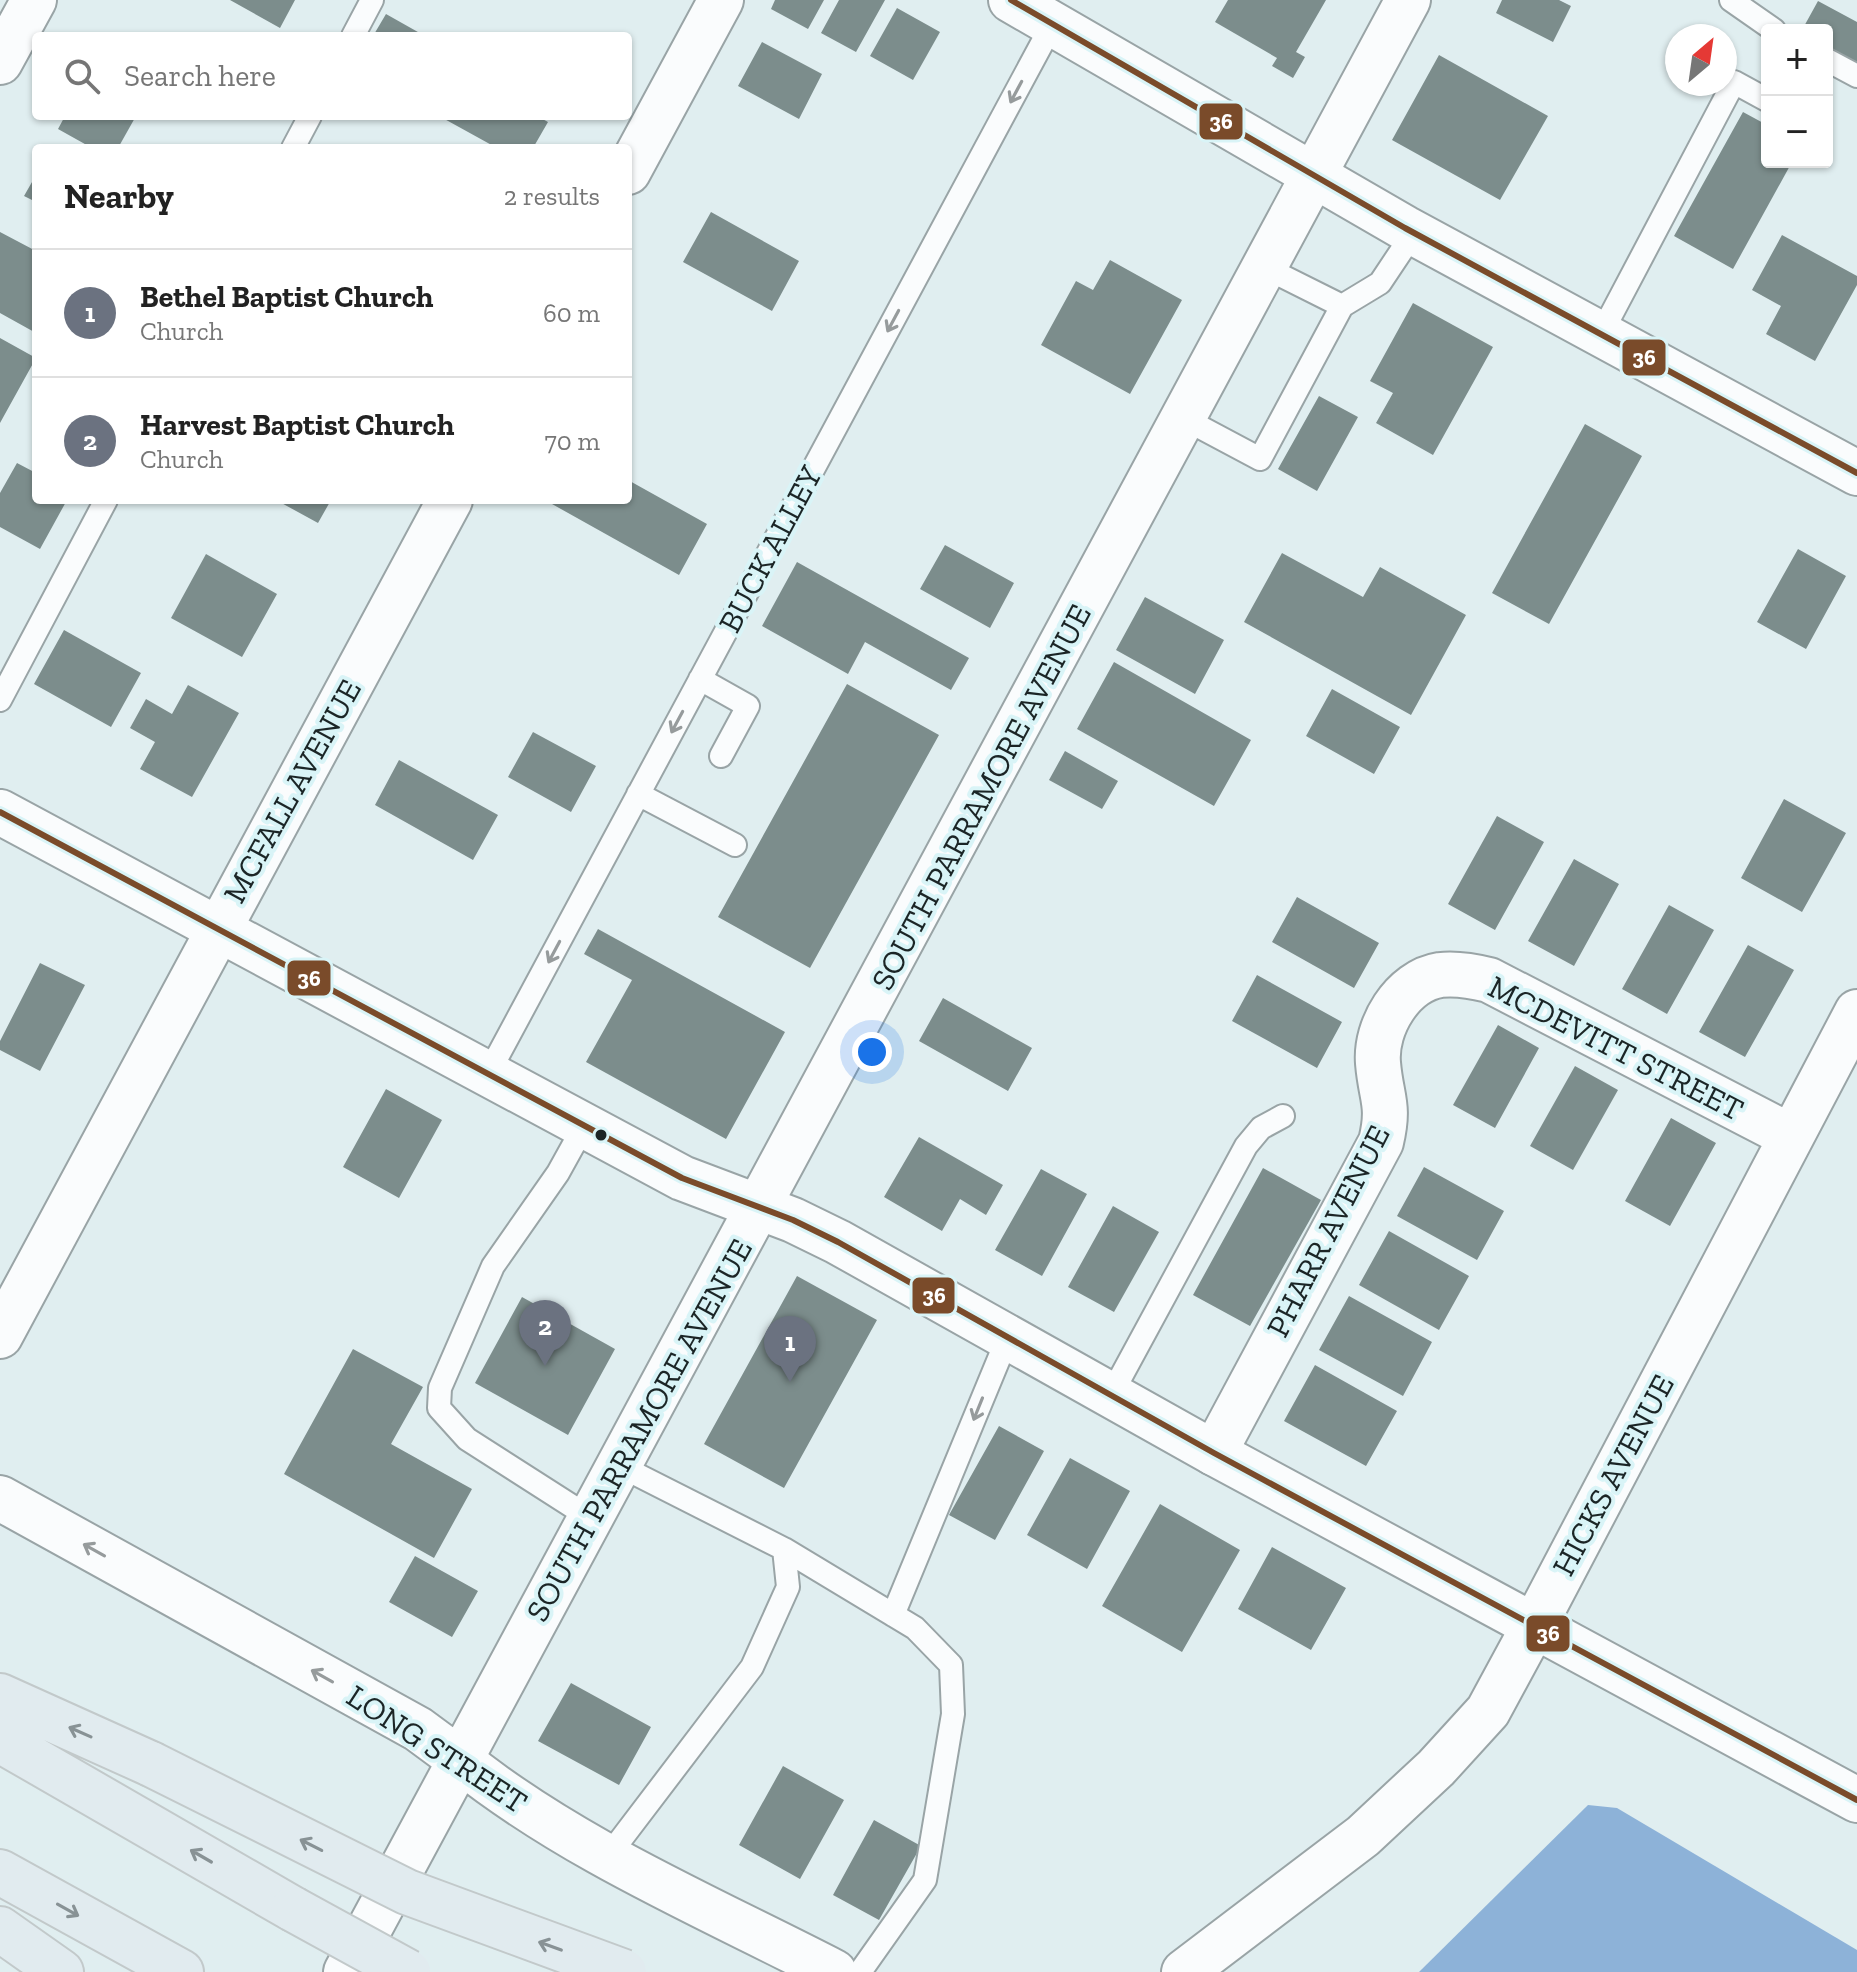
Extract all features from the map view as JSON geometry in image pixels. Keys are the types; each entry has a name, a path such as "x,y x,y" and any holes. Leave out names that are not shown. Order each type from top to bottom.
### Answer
{"highway":[{"path":"0,1696 151,1764 407,1892 624,1972"},
{"path":"0,1740 408,1972"},
{"path":"0,1872 181,1972"},
{"path":"0,1929 61,1972"}],"street":[{"path":"0,62 34,0"},
{"path":"632,165 721,0"},
{"path":"1011,0 1414,232 1601,334 1853,460"},
{"name":"SOUTH PARRAMORE AVENUE","path":"346,1972 1408,0"},
{"name":"MCFALL AVENUE","path":"0,1336 448,504"},
{"path":"0,812 682,1178 838,1242 1214,1453 1857,1800"},
{"name":"MCDEVITT STREET","path":"1438,975 1467,975 1512,990 1790,1136"},
{"name":"PHARR AVENUE","path":"1214,1453 1381,1142 1387,1114 1378,1061 1382,1033 1394,1006 1414,986 1438,975"},
{"name":"HICKS AVENUE","path":"1184,1972 1363,1836 1436,1768 1488,1711 1857,1012"},
{"name":"LONG STREET","path":"0,1498 418,1729 510,1799 609,1855 834,1972"}],"lane":[{"path":"355,32 372,0"},
{"path":"1731,0 1765,24"},
{"name":"BUCK ALLEY","path":"488,1074 1053,23"},
{"path":"1833,63 1857,76"},
{"path":"1601,334 1734,82 1761,97"},
{"path":"295,144 308,120"},
{"path":"1183,418 1260,459 1342,306 1380,283 1414,232"},
{"path":"1264,267 1342,306"},
{"path":"0,700 104,504"},
{"path":"700,679 748,706 721,756"},
{"path":"638,794 735,845"},
{"path":"1111,1395 1246,1146 1261,1128 1283,1116"},
{"path":"584,1126 558,1173 493,1266 440,1388 439,1408 467,1439 592,1519"},
{"path":"893,1615 1008,1337"},
{"path":"620,1466 784,1549 915,1628 951,1665 953,1714 925,1880 860,1972"},
{"path":"609,1855 752,1667 788,1587 784,1549"}],"water":[{"path":"1588,1805 1617,1808 1857,1950 1857,1972 1419,1972"}],"building":[{"path":"230,0 295,0 280,28"},
{"path":"775,0 824,0 808,29 771,9"},
{"path":"839,0 885,0 856,52 821,33"},
{"path":"1228,0 1326,0 1296,52 1305,57 1293,78 1272,66 1277,58 1215,22"},
{"path":"1502,0 1559,0 1571,6 1553,42 1496,13"},
{"path":"1818,1 1857,22 1857,68 1833,58 1833,24 1805,24"},
{"path":"897,8 940,32 913,80 870,56"},
{"path":"386,14 418,32 375,32"},
{"path":"762,42 822,74 799,119 738,86"},
{"path":"1439,55 1548,116 1500,200 1392,140"},
{"path":"1743,112 1761,122 1761,168 1789,168 1733,269 1674,236"},
{"path":"63,120 134,120 120,144 85,144 58,129"},
{"path":"446,120 548,122 535,144 490,144"},
{"path":"32,182 32,200 24,196"},
{"path":"711,212 799,261 772,311 683,262"},
{"path":"0,232 32,249 32,331 0,313"},
{"path":"1782,235 1857,276 1857,285 1815,361 1766,334 1781,306 1752,290"},
{"path":"1110,260 1182,300 1130,394 1041,345 1076,281 1093,290"},
{"path":"1413,303 1493,347 1433,455 1376,423 1393,393 1370,381"},
{"path":"0,338 32,356 32,365 0,423"},
{"path":"1319,396 1358,417 1317,491 1278,469"},
{"path":"1585,424 1642,456 1549,624 1492,593"},
{"path":"17,463 32,471 32,504 65,504 40,549 0,527 0,493"},
{"path":"632,482 707,524 679,575 552,504 632,504"},
{"path":"283,504 329,504 318,523"},
{"path":"945,545 1014,583 990,628 920,589"},
{"path":"1798,549 1846,576 1806,649 1757,622"},
{"path":"1282,553 1363,597 1380,567 1466,615 1411,715 1244,622"},
{"path":"206,554 277,594 242,657 171,618"},
{"path":"797,562 969,658 951,690 865,642 848,674 762,626"},
{"path":"1145,597 1224,640 1195,694 1116,650"},
{"path":"64,630 141,673 111,727 34,684"},
{"path":"1114,662 1251,740 1214,806 1077,729"},
{"path":"847,684 939,735 810,968 718,917"},
{"path":"188,685 239,713 192,797 140,769 155,742 130,728 146,699 172,714"},
{"path":"1332,689 1400,727 1374,774 1306,736"},
{"path":"533,732 596,766 571,812 508,777"},
{"path":"1065,751 1118,781 1102,809 1049,780"},
{"path":"399,760 498,815 473,860 375,805"},
{"path":"1784,799 1846,833 1802,912 1741,878"},
{"path":"1497,816 1544,842 1495,930 1448,904"},
{"path":"1574,859 1619,884 1574,966 1528,941"},
{"path":"1297,897 1379,943 1354,988 1272,942"},
{"path":"1669,905 1714,930 1667,1014 1622,989"},
{"path":"598,929 785,1032 726,1139 586,1062 632,980 584,954"},
{"path":"1748,945 1794,970 1745,1057 1699,1032"},
{"path":"40,963 85,985 40,1071 0,1050 0,1041"},
{"path":"1257,975 1342,1022 1317,1068 1232,1021"},
{"path":"943,998 1032,1048 1008,1091 919,1041"},
{"path":"1498,1025 1539,1048 1495,1128 1453,1105"},
{"path":"1575,1066 1618,1090 1573,1170 1530,1146"},
{"path":"386,1089 442,1120 399,1198 343,1167"},
{"path":"1671,1118 1716,1143 1670,1226 1625,1201"},
{"path":"919,1137 1003,1185 986,1215 960,1199 942,1231 884,1197"},
{"path":"1424,1167 1504,1211 1477,1260 1397,1216"},
{"path":"1263,1168 1321,1200 1250,1326 1193,1295"},
{"path":"1041,1169 1087,1194 1042,1276 995,1250"},
{"path":"1113,1206 1159,1232 1114,1312 1068,1287"},
{"path":"1389,1231 1469,1276 1439,1330 1359,1285"},
{"path":"797,1276 877,1320 784,1488 704,1444"},
{"path":"1349,1296 1432,1342 1403,1396 1319,1350"},
{"path":"522,1297 615,1349 568,1435 475,1383"},
{"path":"353,1349 423,1387 391,1444 472,1489 434,1558 284,1474"},
{"path":"1315,1365 1397,1411 1366,1466 1284,1421"},
{"path":"999,1426 1044,1451 995,1540 949,1515"},
{"path":"1070,1458 1130,1491 1087,1569 1027,1535"},
{"path":"1160,1504 1240,1550 1182,1652 1102,1606"},
{"path":"1272,1547 1346,1588 1311,1650 1238,1609"},
{"path":"415,1556 478,1591 452,1637 389,1602"},
{"path":"571,1683 651,1727 619,1785 538,1741"},
{"path":"783,1766 844,1800 800,1879 739,1845"},
{"path":"874,1820 921,1846 879,1920 833,1895"}],"transit line":[{"name":"36","path":"1011,0 1405,228 1857,473"},
{"name":"36","path":"0,812 682,1178 793,1220 838,1242 1214,1453 1857,1800"}],"place":[{"name":"Harvest Baptist Church","path":"545,1366"},
{"name":"Bethel Baptist Church","path":"790,1382"}]}
